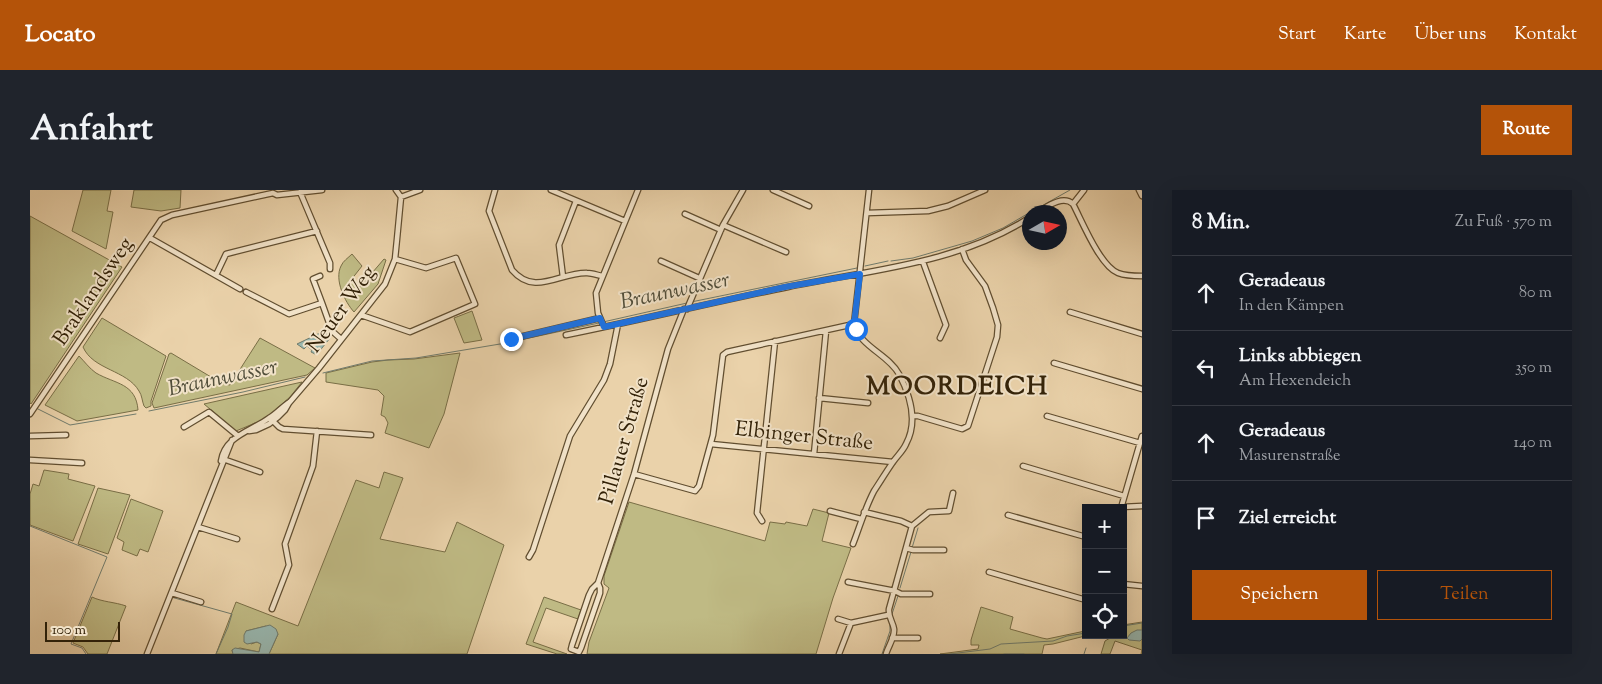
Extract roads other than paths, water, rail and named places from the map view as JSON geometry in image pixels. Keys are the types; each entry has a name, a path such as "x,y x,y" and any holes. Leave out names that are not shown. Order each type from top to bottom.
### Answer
{"street":[{"name":"Braklandsweg","path":"32,412 161,220 172,215 273,191 277,195 324,190"},
{"path":"396,190 401,197 420,190"},
{"path":"495,190 489,211 512,270 521,278 531,282 544,282 587,272 602,276"},
{"path":"551,190 625,221"},
{"path":"603,326 597,307 596,293 638,190"},
{"name":"Pillauer Straße","path":"598,583 600,593 581,648 579,652 575,651 571,649 572,645 592,588 598,583 634,474 668,349 722,227 743,190"},
{"path":"773,190 809,206"},
{"path":"853,544 864,512 875,491 907,443 912,416 909,398 898,373 887,360 865,342 854,324 869,190"},
{"path":"867,213 928,211 948,206 985,190"},
{"path":"1073,203 1084,190"},
{"path":"1139,190 1142,196"},
{"path":"300,192 330,263 330,269"},
{"name":"Neuer Weg","path":"147,654 220,471 224,450 238,436 256,430 285,410 289,402 320,368 385,284 395,259 401,197"},
{"path":"1053,205 1069,200 1073,203 1088,234 1108,266 1113,271 1122,275 1142,276"},
{"path":"563,277 560,244 576,201"},
{"path":"684,214 786,252"},
{"path":"566,335 793,286 923,262 994,238 1022,222"},
{"path":"216,275 226,254 317,231"},
{"path":"150,238 240,289"},
{"path":"912,416 918,416 959,429 964,429 968,426 995,344 998,328 993,308 983,282 969,265 962,250"},
{"path":"361,316 410,332 476,304 456,258 426,268 395,259"},
{"path":"662,261 699,278"},
{"path":"923,262 946,324 940,338"},
{"path":"320,276 313,279 332,330 341,339"},
{"path":"246,292 289,314 322,303"},
{"path":"1070,312 1142,334"},
{"path":"511,339 600,318"},
{"path":"529,557 533,550 570,436 608,372 618,324"},
{"path":"634,474 695,491 699,486 711,444 723,355 727,352 854,324"},
{"path":"814,454 826,331"},
{"path":"762,521 757,513 775,341"},
{"path":"1054,363 1142,389"},
{"path":"819,398 868,403"},
{"path":"184,427 209,412 238,436"},
{"path":"1047,416 1140,442"},
{"path":"272,419 278,427 284,429 371,434"},
{"path":"272,609 289,566 285,544 313,466 317,431"},
{"path":"30,436 66,435"},
{"path":"1122,504 1142,436"},
{"name":"Elbinger Straße","path":"711,444 893,462"},
{"path":"223,459 260,472"},
{"path":"30,460 82,463"},
{"path":"1023,466 1124,496"},
{"path":"886,654 894,633 889,616 895,591 910,550 912,526 929,512 950,511 953,493"},
{"path":"1127,507 1142,506"},
{"path":"830,511 862,519"},
{"path":"864,512 901,520 912,526"},
{"path":"1008,515 1082,536"},
{"path":"198,527 237,539"},
{"path":"910,550 944,550"},
{"path":"989,572 1082,599"},
{"path":"848,582 895,591 901,594 930,594"},
{"path":"1127,584 1142,586"},
{"path":"171,596 201,602"},
{"path":"838,619 850,623 889,616"},
{"path":"840,654 850,623"},
{"path":"892,638 918,638"}],"water":[{"path":"322,332 326,333 330,338 318,353 311,352 312,350 307,346 304,349 297,344"},
{"path":"270,625 276,629 278,634 269,654 233,654 232,650 235,648 259,652 261,644 257,642 247,644 244,642 244,635 246,631"},
{"path":"1142,630 1142,639 1140,641 1129,640 1127,638 1131,633"}],"waterway":[{"name":"Braunwasser","path":"1043,205 1070,190"},
{"name":"Braunwasser","path":"891,261 913,258 972,241 1003,228 1022,217"},
{"name":"Braunwasser","path":"865,266 888,261"},
{"name":"Braunwasser","path":"691,302 857,268"},
{"name":"Braunwasser","path":"603,322 687,303"},
{"name":"Braunwasser","path":"323,373 372,361 416,358 506,343 599,323"},
{"name":"Braunwasser","path":"149,411 305,377"},
{"name":"Braunwasser","path":"36,408 70,425 136,414"},
{"path":"30,526 107,557 71,644 82,648 86,654"},
{"path":"912,548 918,528"},
{"path":"900,588 911,552"},
{"path":"891,617 898,596"},
{"path":"171,597 232,614 216,654"},
{"path":"882,654 890,631 890,623"},
{"path":"1127,625 1142,623"},
{"path":"950,654 990,649 1001,644 1053,641 1082,634"},
{"path":"1084,654 1086,648"},
{"path":"1004,654 1024,654"}],"district":[{"name":"MOORDEICH","path":"957,387"}]}
